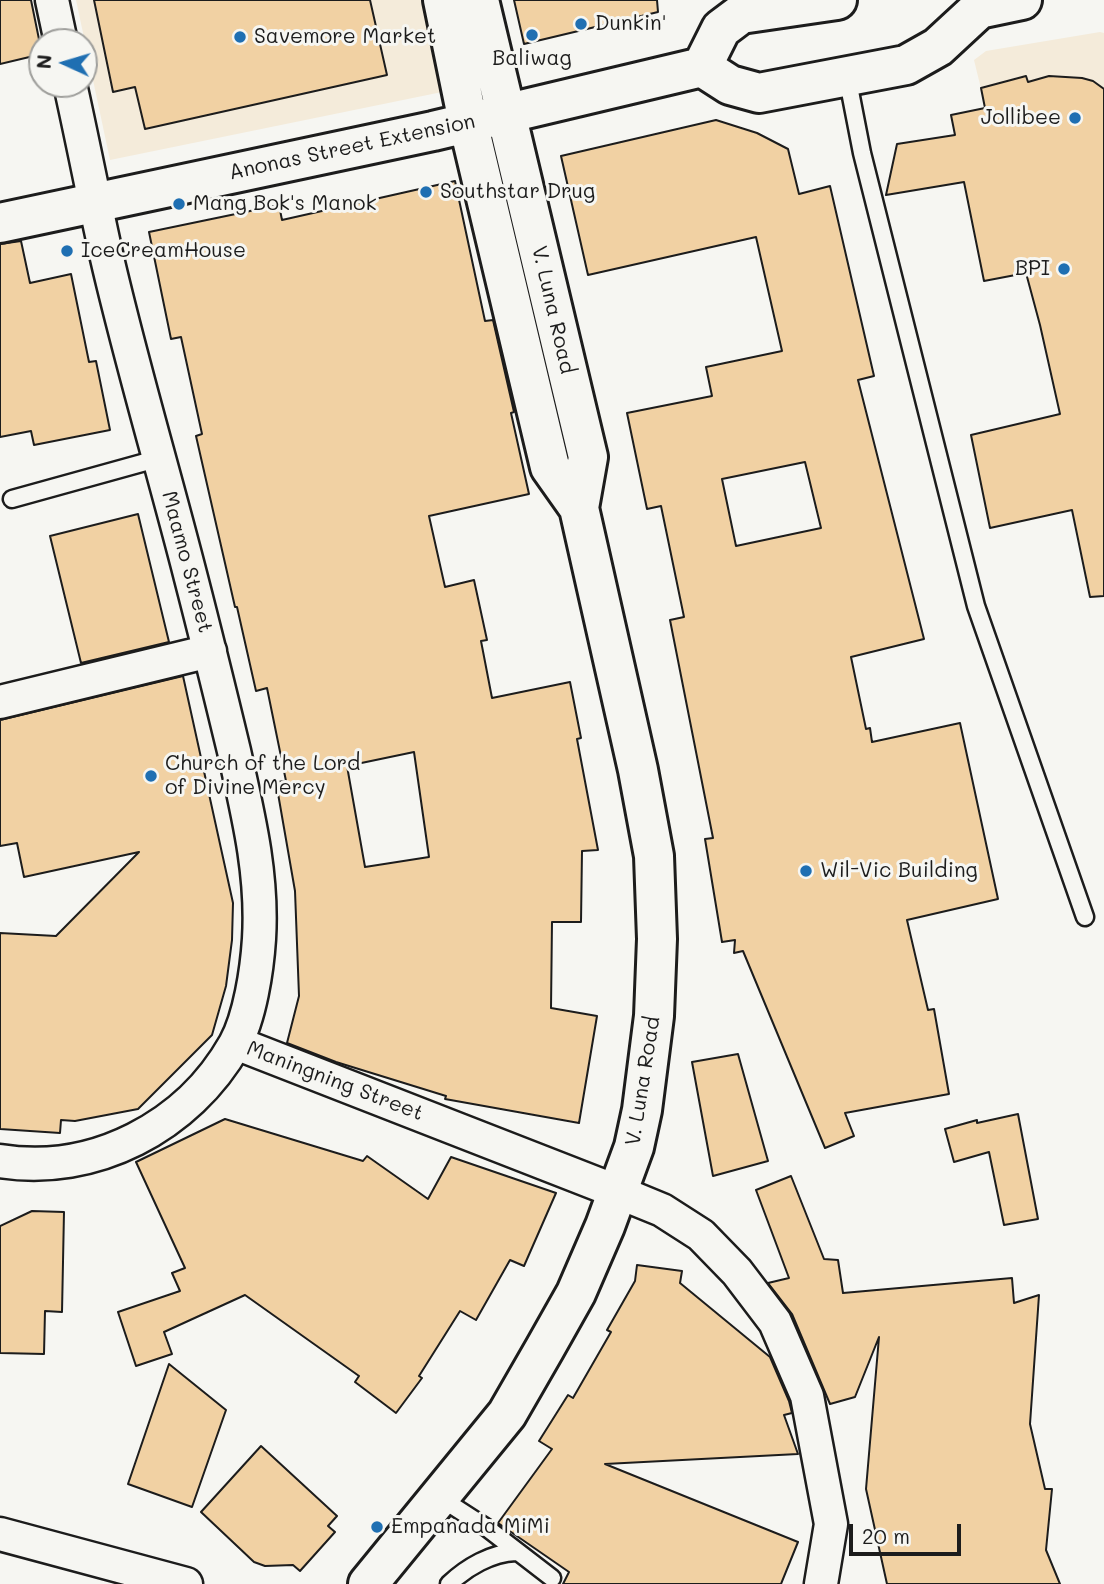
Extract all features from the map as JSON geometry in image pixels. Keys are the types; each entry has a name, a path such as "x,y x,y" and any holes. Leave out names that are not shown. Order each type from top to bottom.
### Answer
{"main road":[{"name":"V. Luna Road","path":"443,0 468,122 550,467 579,508"},
{"name":"V. Luna Road","path":"368,1584 506,1414 576,1293 634,1147 642,1110 654,1016 657,939 654,856 579,508 588,457 479,0"},
{"path":"837,0 741,14 721,29 702,68 730,85 759,93 905,65 938,47 967,4 1023,0"},
{"name":"Anonas Street Extension","path":"0,222 468,122 702,68"}],"street":[{"path":"52,0 58,28"},
{"name":"Maamo Street","path":"73,98 107,259 210,651 253,833 260,892 259,940 253,990 236,1043"},
{"path":"0,702 210,651"},
{"name":"Maningning Street","path":"0,1161 27,1166 78,1160 122,1147 163,1124 197,1095 236,1043 662,1210 701,1235 737,1272 775,1322 807,1396 831,1524 821,1584"},
{"path":"0,1534 187,1584"}],"lane":[{"path":"847,76 862,153 976,606 1085,917"},
{"path":"12,499 160,458"},
{"path":"439,1497 487,1528 552,1578"},
{"path":"449,1584 467,1569 503,1553 516,1552"}],"shaded area":[{"name":"Savemore Market","path":"76,0 422,0 442,92 110,160 97,98 98,28 82,28"},
{"path":"1104,33 1104,309 1039,326 974,60 986,51"}],"building":[{"path":"0,0 31,0 37,28 28,28 28,57 0,64"},
{"name":"Savemore Market","path":"94,0 370,0 387,75 145,129 135,87 113,92"},
{"path":"514,0 657,0 658,12 524,44"},
{"path":"1026,76 1028,82 1049,76 1082,78 1093,81 1104,89 1104,596 1090,597 1072,510 990,528 971,435 1060,414 1026,273 984,281 964,182 886,195 897,144 955,135 951,115 985,108 981,88"},
{"path":"716,120 757,133 788,149 799,194 830,186 874,376 858,380 924,639 851,657 866,729 870,728 872,742 960,723 998,899 907,920 928,1010 934,1009 949,1094 845,1113 854,1136 825,1148 743,951 734,953 735,940 722,942 705,839 713,838 670,620 684,617 661,506 647,509 627,413 712,396 706,367 782,351 756,237 588,275 561,156","holes":["805,462 821,528 736,546 722,479"]},
{"path":"455,181 485,321 493,320 529,494 429,516 445,587 474,580 487,640 481,641 492,698 570,682 581,738 577,739 598,850 582,851 581,922 552,922 551,1008 597,1016 579,1123 445,1099 446,1096 336,1062 287,1043 299,996 295,891 276,782 286,781 267,688 256,691 235,607 196,436 202,434 181,337 171,339 149,232 279,205 282,220","holes":["414,752 429,857 365,867 347,766"]},
{"path":"21,241 30,283 71,274 89,362 96,361 110,430 34,445 31,431 0,437 0,244"},
{"path":"138,514 169,642 81,663 50,536"},
{"path":"183,676 233,903 232,940 226,986 212,1035 138,1109 75,1121 61,1120 60,1133 0,1129 0,933 56,936 139,852 24,877 17,843 0,846 0,720"},
{"path":"738,1054 768,1161 713,1176 692,1062"},
{"path":"1018,1114 1038,1219 1004,1225 989,1152 954,1162 945,1129 977,1120 977,1123"},
{"path":"225,1119 363,1161 367,1156 428,1199 451,1157 556,1193 524,1266 510,1260 476,1320 460,1311 419,1376 422,1378 396,1413 355,1382 359,1376 245,1295 164,1332 172,1354 136,1366 118,1312 180,1291 172,1273 185,1268 136,1162"},
{"path":"791,1176 824,1259 838,1260 843,1293 1012,1278 1014,1303 1039,1295 1030,1424 1045,1489 1052,1489 1046,1550 1060,1584 887,1584 866,1489 879,1337 855,1397 830,1404 792,1314 768,1283 789,1278 756,1190"},
{"path":"32,1211 64,1212 62,1312 45,1311 44,1354 0,1353 0,1226"},
{"path":"637,1265 682,1271 680,1283 770,1357 789,1401 792,1413 784,1415 798,1454 605,1464 798,1542 781,1584 563,1584 569,1572 498,1523 552,1449 539,1441 568,1395 573,1398 611,1332 607,1330 635,1281"},
{"path":"169,1364 226,1410 192,1507 128,1484"},
{"path":"261,1446 337,1516 328,1526 335,1532 300,1571 293,1565 265,1566 254,1562 201,1512"}],"place":[{"name":"Dunkin'","path":"581,24"},
{"name":"Baliwag","path":"532,35"},
{"name":"Savemore Market","path":"240,37"},
{"name":"Jollibee","path":"1075,118"},
{"name":"Southstar Drug","path":"426,192"},
{"name":"Mang Bok's Manok","path":"179,204"},
{"name":"IceCreamHouse","path":"67,251"},
{"name":"BPI","path":"1064,269"},
{"name":"Church of the Lord of Divine Mercy","path":"151,776"},
{"name":"Wil-Vic Building","path":"806,871"},
{"name":"Empanada MiMi","path":"377,1527"}]}
